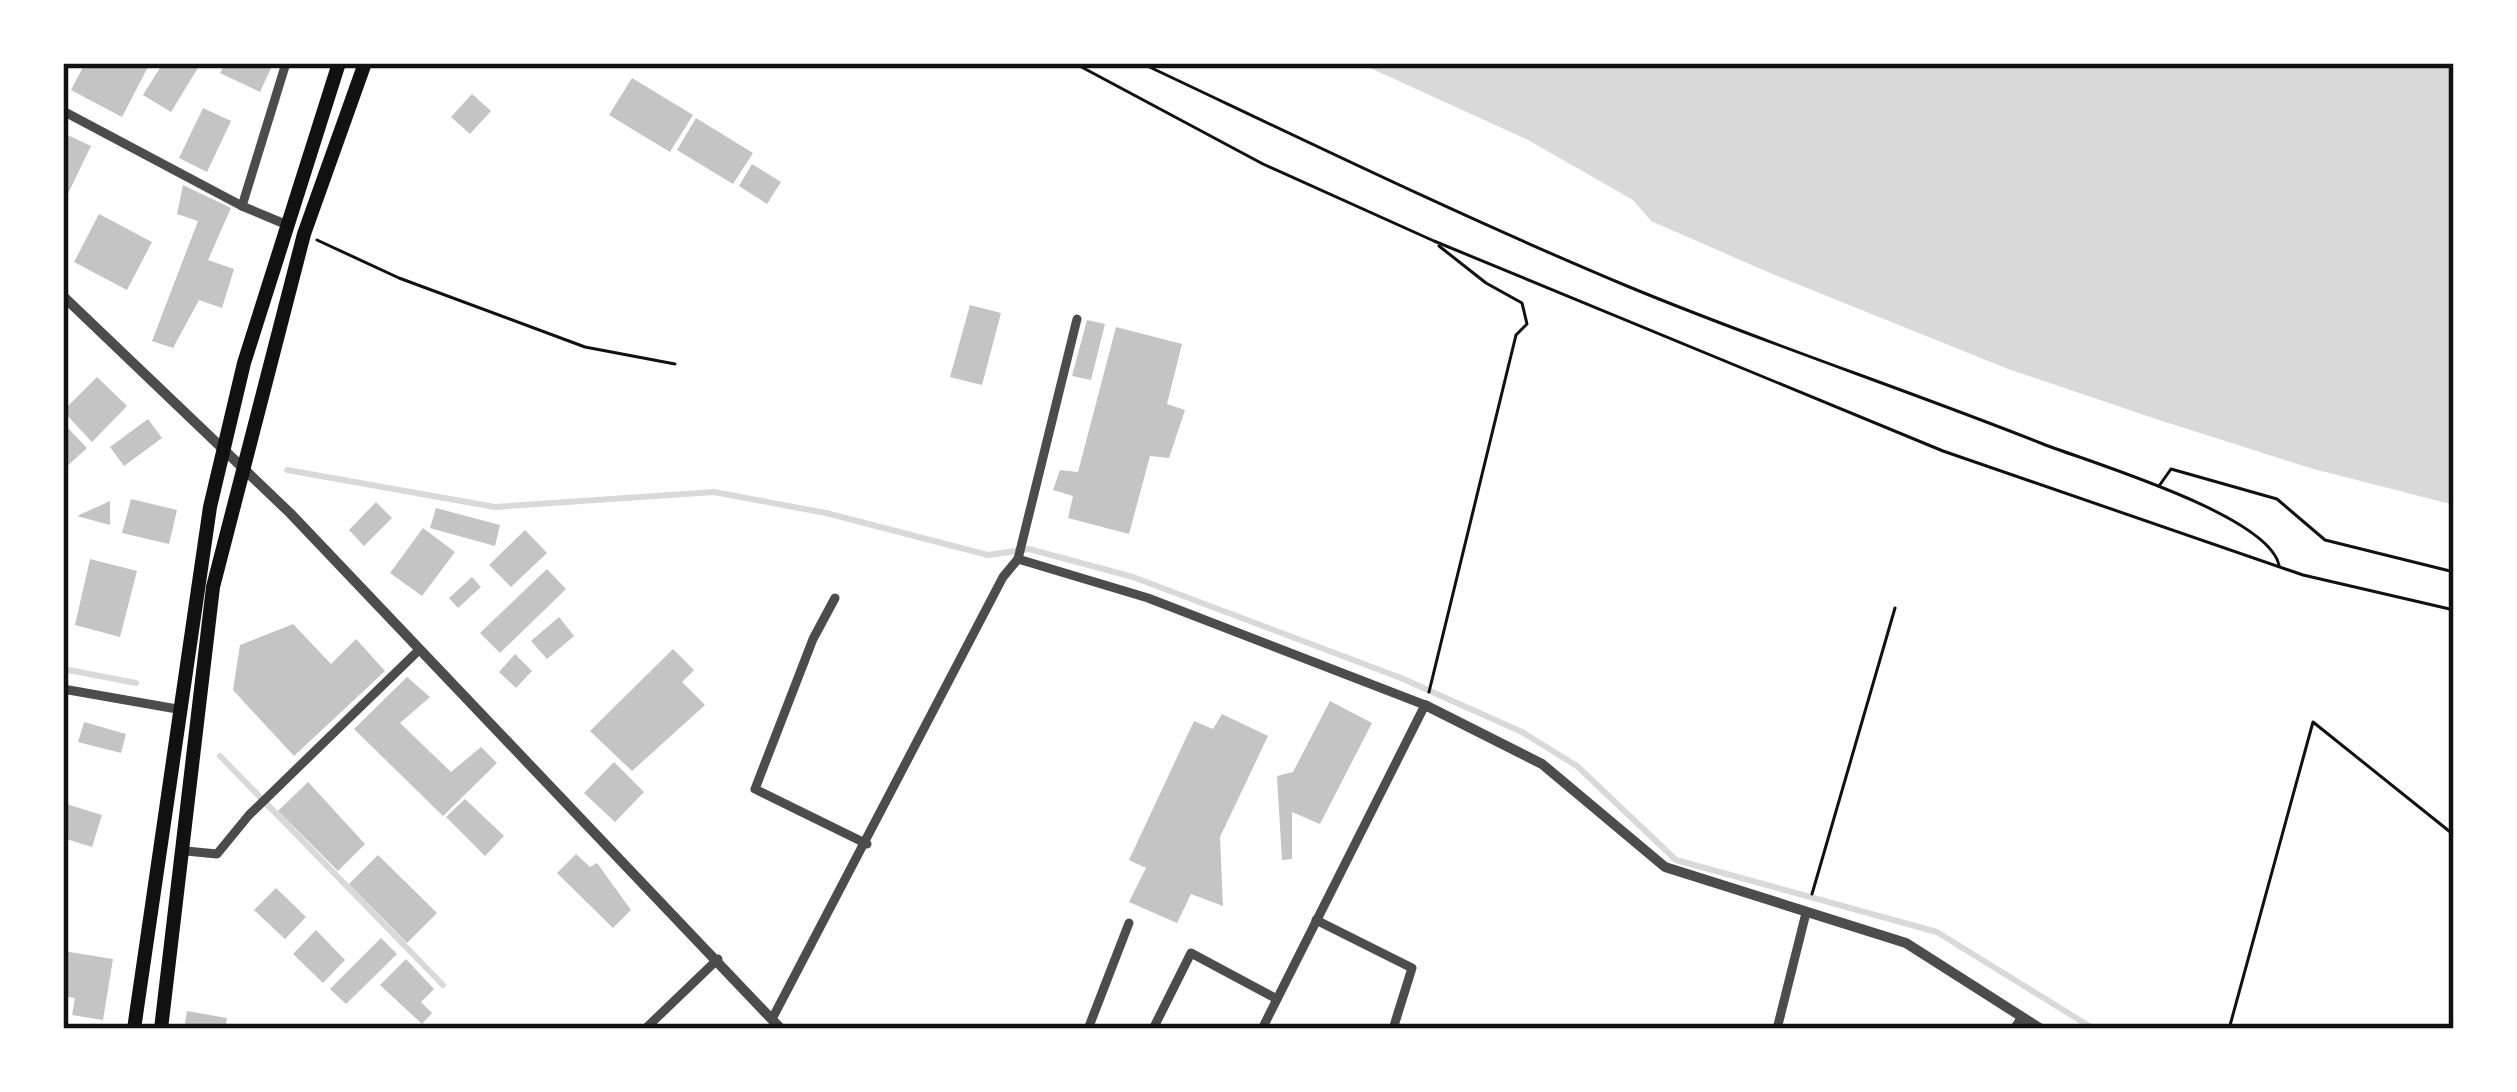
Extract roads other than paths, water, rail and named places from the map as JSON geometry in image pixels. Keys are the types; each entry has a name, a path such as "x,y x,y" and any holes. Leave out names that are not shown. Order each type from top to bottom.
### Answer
{"highway":[{"path":"134,1029 206,526 244,363 339,63"},
{"path":"161,1029 186,851 213,587 304,234 364,63"}],"street":[{"path":"242,206 286,63"},
{"path":"63,111 285,224"},
{"path":"63,296 243,468 777,1024 1004,577 1018,559 1077,320"},
{"path":"1018,559 1148,598 1425,705 1542,764 1664,866 1906,943 2041,1029"},
{"path":"835,598 813,639 755,790 867,844"},
{"path":"186,851 218,854 225,848 249,815 419,650"},
{"path":"63,689 177,709"},
{"path":"1262,1029 1425,705"},
{"path":"1777,1029 1806,913"},
{"path":"1316,920 1412,968 1394,1029"},
{"path":"1088,1029 1129,923"},
{"path":"1153,1029 1191,953 1276,1000"},
{"path":"645,1029 718,958"},
{"path":"2014,1029 2022,1017"}],"waterway":[{"path":"287,470 495,507 714,492 826,513 988,555 1029,549 1133,577 1401,678 1522,732 1577,766 1676,860 1937,932 2094,1029"},
{"path":"63,669 136,683"},
{"path":"220,756 443,985"}]}
